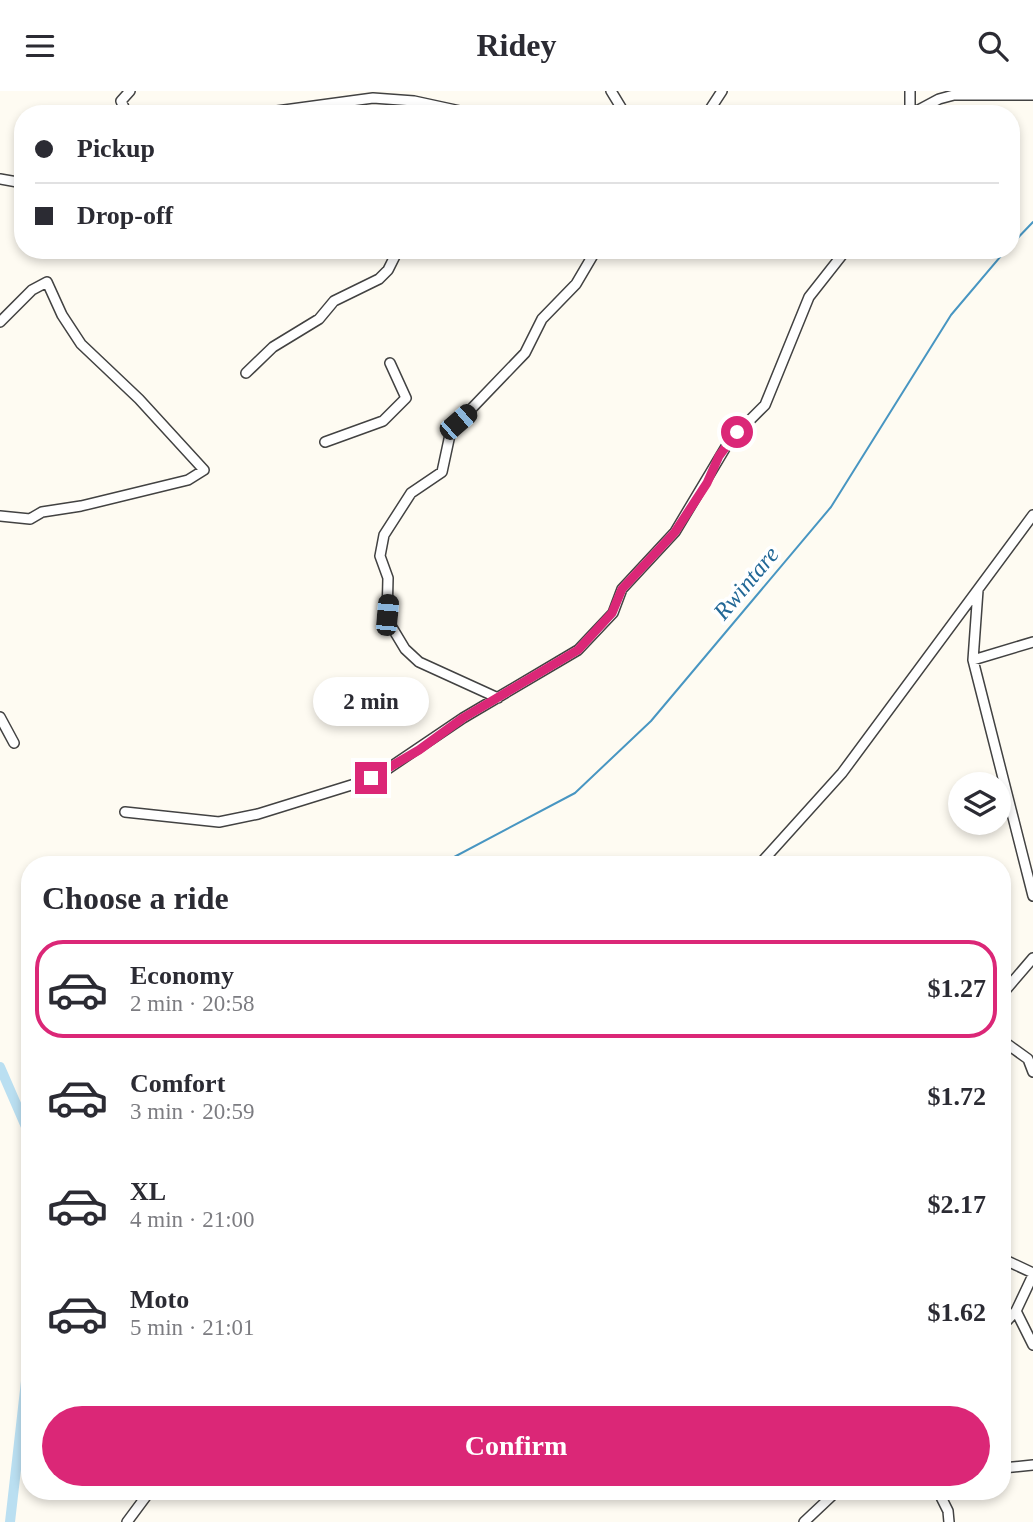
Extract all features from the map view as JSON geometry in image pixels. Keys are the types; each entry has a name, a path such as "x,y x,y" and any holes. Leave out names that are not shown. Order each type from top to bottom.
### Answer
{"street":[{"path":"123,105 121,101 130,91"},
{"path":"927,105 954,95 1033,95"},
{"path":"334,105 373,98 414,101 425,105"},
{"path":"246,373 273,347 319,319 334,301 379,279 394,259"},
{"path":"498,698 433,670 405,649 387,619 389,584 380,556 382,542 411,493 442,473 451,430 525,353 542,319 576,284 591,259"},
{"path":"125,812 219,822 339,790 387,770 578,650 612,613 622,589 675,532 730,440 765,405 809,297 839,259"},
{"path":"0,322 32,290 47,282 62,315 81,344 139,399 204,470 188,480 81,506 42,512 30,519 0,516"},
{"path":"325,442 383,421 406,398 390,363"},
{"path":"767,856 842,773 1033,515"},
{"path":"979,588 973,660 1033,896"},
{"path":"973,660 1033,642"},
{"path":"0,717 14,743"},
{"path":"1011,984 1033,958"},
{"path":"1011,1047 1028,1059 1033,1072"},
{"path":"1011,1263 1033,1274 1011,1316"},
{"path":"1016,1311 1033,1345"},
{"path":"1011,1467 1033,1465"},
{"path":"127,1522 143,1500"},
{"path":"804,1522 825,1500"},
{"path":"942,1500 950,1522"}],"waterway":[{"name":"Rwintare","path":"1020,236 1033,222"},
{"name":"Rwintare","path":"456,856 575,793 651,721 831,507 951,315 998,259"},
{"path":"0,1067 21,1115"},
{"path":"10,1522 21,1425"}],"route":[{"path":"371,778 419,750 463,718 578,650 612,613 620,591 629,580 653,559 675,532 707,483 719,456 737,432"}]}
